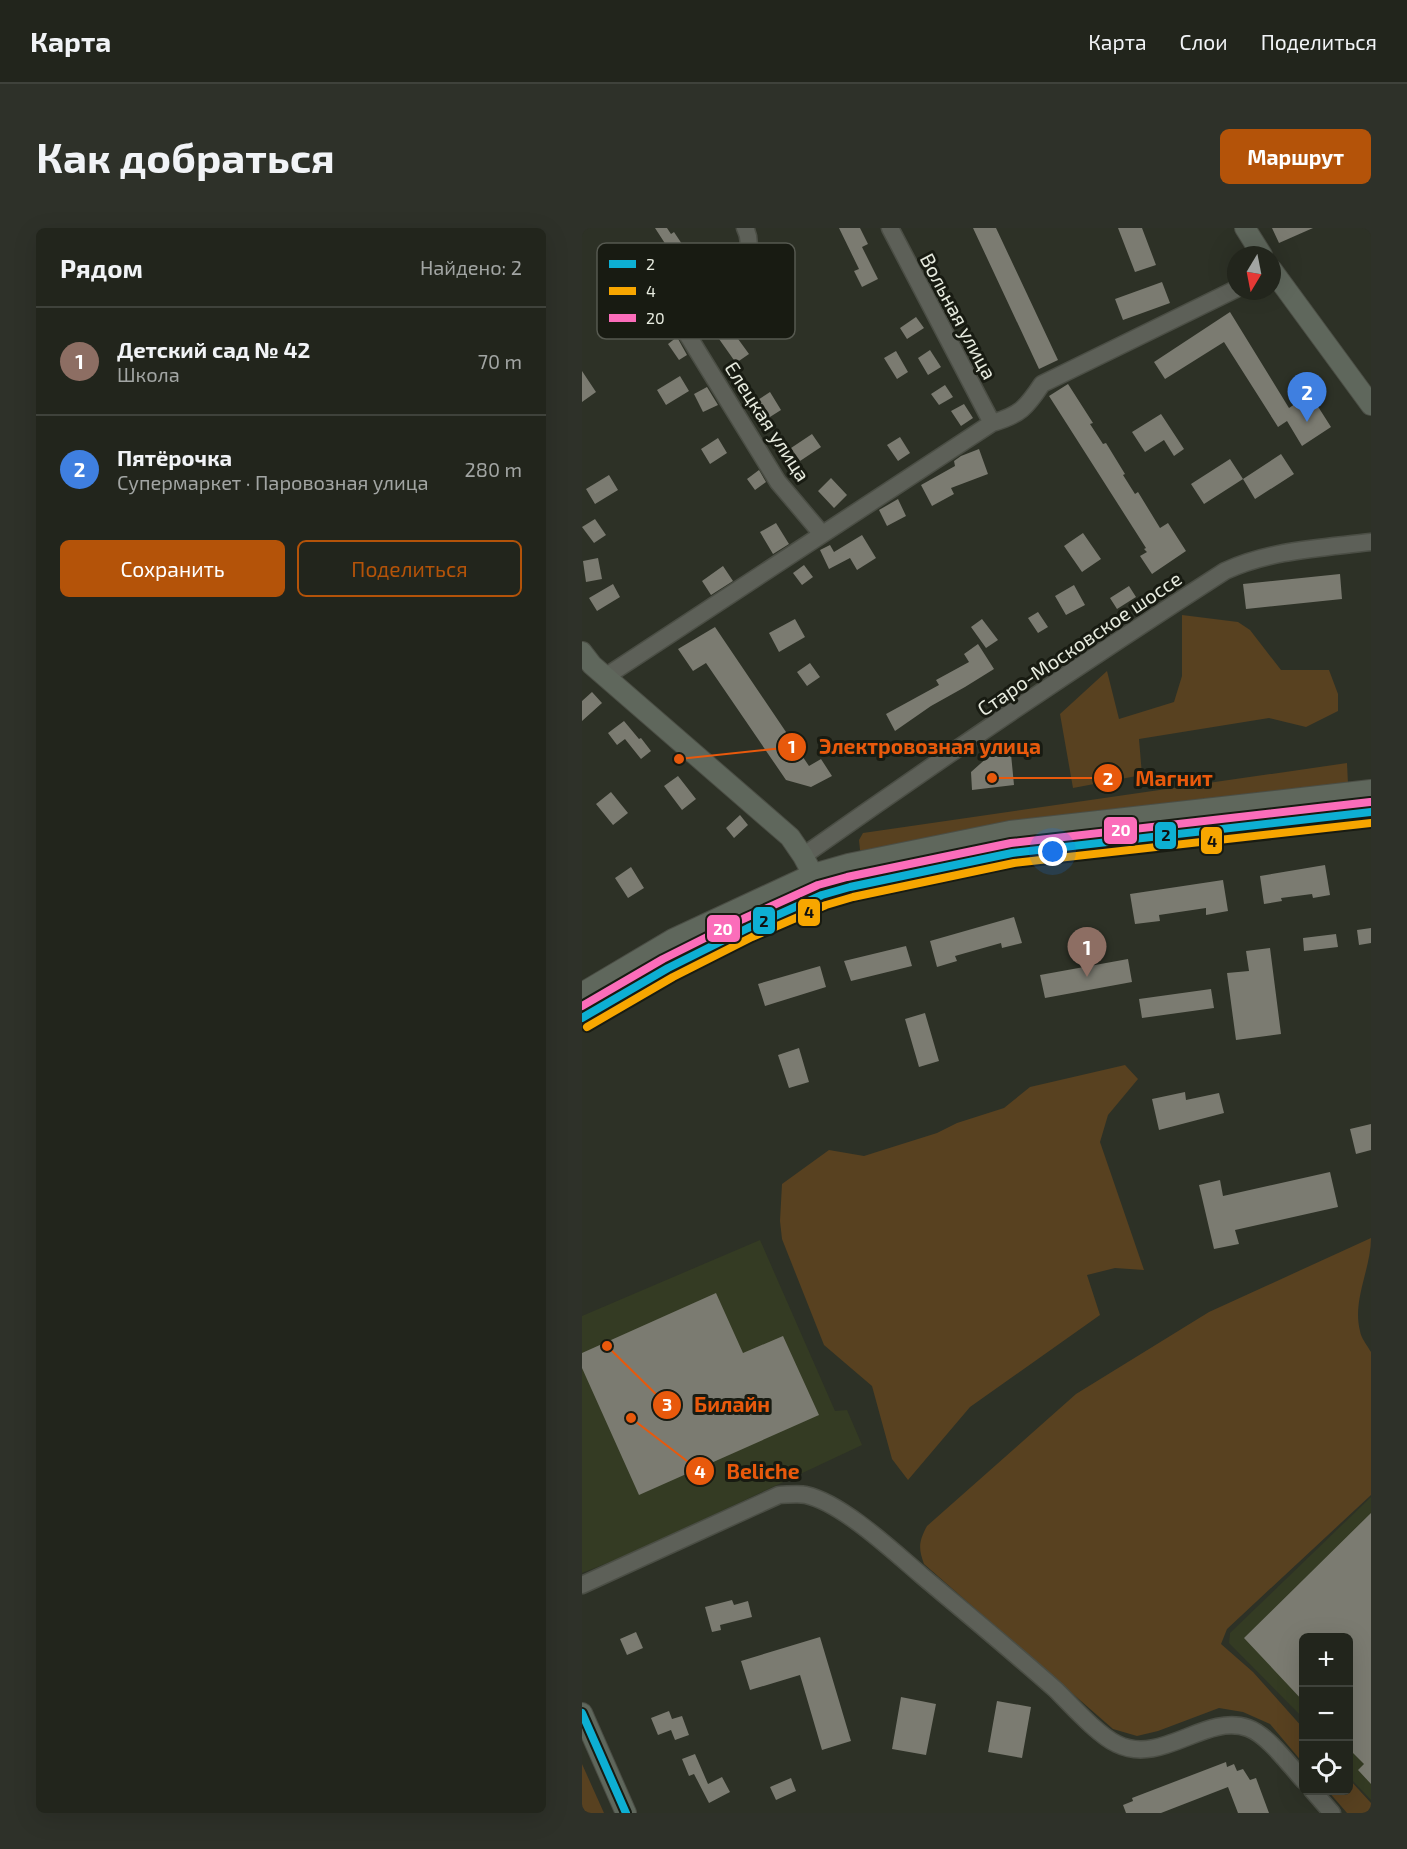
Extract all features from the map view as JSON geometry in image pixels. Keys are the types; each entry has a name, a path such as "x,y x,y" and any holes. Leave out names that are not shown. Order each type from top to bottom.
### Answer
{"main road":[{"path":"1245,228 1256,246"},
{"path":"1281,283 1371,405"},
{"path":"582,652 605,677 780,828 803,856 822,895"},
{"path":"582,993 674,939 737,908 813,874 848,864 1010,831 1371,790"},
{"path":"582,1018 678,963 822,895 895,876 1012,853 1371,812"},
{"path":"582,1713 626,1813"}],"street":[{"name":"Елецкая улица","path":"745,228 749,236 749,243"},
{"name":"Вольная улица","path":"890,228 992,423"},
{"path":"605,677 992,423 1011,418 1027,406 1042,384 1227,293"},
{"name":"Елецкая улица","path":"690,339 778,482 822,534"},
{"name":"Старо-Московское шоссе","path":"803,856 872,807 1225,571 1282,553 1371,542"},
{"path":"582,1585 779,1494 807,1495 836,1508 887,1545 1117,1744 1132,1749 1146,1750 1220,1726 1248,1728 1266,1740 1299,1776"},
{"path":"1316,1795 1332,1813"}],"shaded area":[{"path":"1182,615 1238,622 1250,630 1281,670 1329,670 1338,694 1338,711 1306,727 1269,718 1139,739 1142,775 1073,788 1060,714 1107,671 1119,719 1174,702 1182,676"},
{"path":"1347,763 1348,784 869,851 860,850 859,840 863,833"},
{"path":"1125,1065 1138,1079 1108,1115 1100,1142 1144,1270 1115,1268 1087,1275 1100,1315 970,1407 908,1480 892,1459 872,1386 824,1345 782,1239 780,1221 782,1184 829,1150 864,1156 937,1133 957,1123 1004,1108 1030,1087"},
{"path":"1371,1238 1358,1319 1360,1331 1371,1352 1371,1495 1227,1629 1221,1644 1253,1672 1299,1724 1299,1758 1270,1724 1243,1712 1219,1708 1158,1731 1137,1736 1113,1729 924,1564 921,1553 922,1536 927,1526 1076,1394 1209,1312"},
{"path":"760,1240 835,1411 847,1410 862,1445 628,1555 582,1573 582,1316"},
{"path":"1371,1497 1371,1800 1353,1781 1353,1633 1299,1633 1299,1714 1229,1643 1230,1633"},
{"path":"582,1764 604,1813 582,1813"},
{"path":"1353,1783 1371,1803 1371,1813 1347,1813 1331,1795 1353,1795"}],"building":[{"path":"655,228 667,228 671,234 674,232 681,243 665,243"},
{"path":"839,228 860,228 868,244 862,247 878,279 862,287 854,271 859,269"},
{"path":"973,228 996,228 1058,360 1039,369"},
{"path":"1118,228 1142,228 1156,265 1135,272"},
{"path":"1272,228 1313,228 1279,243"},
{"path":"1162,282 1170,303 1123,320 1115,299"},
{"path":"1230,312 1289,408 1310,394 1331,427 1302,446 1287,421 1278,427 1224,342 1165,379 1154,362"},
{"path":"916,317 924,328 907,339 900,328"},
{"path":"678,339 687,355 679,360 668,344"},
{"path":"719,339 738,339 749,354 736,363"},
{"path":"930,350 941,367 928,375 918,358"},
{"path":"896,351 908,372 897,379 884,358"},
{"path":"582,371 596,392 582,402"},
{"path":"680,376 689,391 666,405 657,390"},
{"path":"1068,384 1093,423 1090,424 1103,444 1106,443 1135,494 1138,492 1160,528 1168,523 1186,551 1152,574 1140,556 1147,552 1144,549 1146,548 1049,396"},
{"path":"945,385 953,397 939,405 931,394"},
{"path":"707,387 718,405 703,412 694,394"},
{"path":"770,392 781,410 762,422 750,405"},
{"path":"964,404 973,418 961,426 951,411"},
{"path":"1161,414 1184,449 1174,456 1164,440 1145,452 1132,432"},
{"path":"812,434 821,447 800,461 791,448"},
{"path":"900,437 910,453 898,461 887,445"},
{"path":"718,438 727,453 710,464 701,449"},
{"path":"979,449 988,474 951,488 954,494 932,506 921,485 955,466 954,461 961,456"},
{"path":"1281,454 1294,474 1255,499 1243,479"},
{"path":"1230,459 1243,479 1204,504 1191,484"},
{"path":"759,470 766,482 755,490 747,479"},
{"path":"609,475 618,490 595,504 586,489"},
{"path":"831,478 847,495 834,508 818,491"},
{"path":"898,499 906,516 887,526 879,510"},
{"path":"595,519 606,535 594,543 582,527"},
{"path":"776,523 789,544 773,554 760,532"},
{"path":"1083,533 1101,559 1082,572 1064,546"},
{"path":"862,535 876,558 857,570 850,558 829,569 820,550 830,545 834,552"},
{"path":"598,558 602,579 586,582 583,561"},
{"path":"804,565 813,577 802,585 793,573"},
{"path":"723,566 733,581 711,595 702,581"},
{"path":"1340,574 1342,599 1246,609 1243,584"},
{"path":"613,584 620,597 597,611 589,598"},
{"path":"1074,585 1085,605 1066,615 1055,596"},
{"path":"1129,586 1136,597 1117,609 1110,598"},
{"path":"1038,612 1048,627 1038,633 1028,618"},
{"path":"795,619 805,637 779,652 769,633"},
{"path":"982,619 998,640 986,648 971,627"},
{"path":"715,627 809,766 821,759 832,776 811,787 786,780 706,663 693,671 678,649"},
{"path":"978,644 994,669 931,706 895,731 886,714 939,685 936,680 969,662 964,654"},
{"path":"810,663 820,677 807,686 797,672"},
{"path":"592,692 602,703 582,721 582,701"},
{"path":"624,721 651,751 641,759 625,739 617,745 608,733"},
{"path":"1011,754 1014,785 972,790 971,772 989,756"},
{"path":"678,776 696,799 682,810 664,786"},
{"path":"611,792 628,813 613,825 596,804"},
{"path":"740,815 748,825 734,838 726,828"},
{"path":"1325,865 1330,895 1313,898 1312,894 1281,898 1282,901 1264,904 1260,876"},
{"path":"631,867 644,888 628,898 615,878"},
{"path":"1223,880 1228,911 1206,915 1206,908 1159,915 1160,921 1135,924 1130,894"},
{"path":"1014,917 1022,943 1002,948 1001,943 955,956 957,961 937,967 930,941"},
{"path":"1371,928 1371,943 1359,945 1357,930"},
{"path":"1336,934 1338,947 1304,951 1303,938"},
{"path":"906,946 912,966 851,981 844,961"},
{"path":"1270,948 1281,1034 1236,1040 1227,973 1249,971 1246,951"},
{"path":"1128,959 1132,982 1045,998 1040,975"},
{"path":"820,966 826,987 765,1006 758,984"},
{"path":"1211,989 1214,1008 1142,1018 1139,999"},
{"path":"925,1013 939,1061 919,1067 905,1019"},
{"path":"799,1048 809,1082 789,1088 778,1055"},
{"path":"1185,1092 1186,1100 1219,1093 1224,1113 1159,1130 1152,1099"},
{"path":"1371,1124 1371,1150 1356,1154 1350,1129"},
{"path":"1330,1172 1338,1207 1235,1230 1239,1244 1214,1249 1199,1185 1220,1180 1223,1196"},
{"path":"716,1293 743,1353 783,1336 819,1415 639,1495 582,1368 582,1353"},
{"path":"1371,1513 1371,1784 1358,1770 1364,1764 1353,1753 1353,1633 1299,1633 1299,1697 1244,1638"},
{"path":"732,1600 734,1605 748,1601 752,1617 720,1625 721,1630 712,1632 705,1607"},
{"path":"636,1632 643,1648 627,1655 620,1639"},
{"path":"820,1637 851,1741 822,1750 800,1675 750,1690 741,1661"},
{"path":"901,1697 936,1704 926,1755 892,1749"},
{"path":"997,1701 1031,1707 1022,1758 988,1752"},
{"path":"669,1711 672,1719 682,1716 689,1735 675,1740 671,1730 658,1735 651,1718"},
{"path":"695,1754 708,1784 722,1777 730,1792 709,1803 694,1774 689,1776 682,1759"},
{"path":"1226,1762 1227,1767 1234,1764 1237,1771 1243,1769 1250,1780 1256,1778 1269,1813 1238,1813 1228,1787 1161,1813 1126,1813 1123,1805 1133,1801 1132,1798"},
{"path":"791,1778 796,1791 776,1800 770,1787"}],"transit line":[{"name":"20","path":"582,1006 663,959 743,919 818,885 847,877 1011,843 1370,802"},
{"name":"2","path":"582,1018 668,968 748,928 822,895 850,887 1012,853 1371,812"},
{"name":"4","path":"587,1027 673,977 752,937 826,905 853,897 1014,863 1371,823"},
{"name":"2","path":"582,1713 626,1813"}],"place":[{"name":"Пятёрочка","path":"1307,422"},
{"name":"Электровозная улица","path":"679,759"},
{"name":"Магнит","path":"992,778"},
{"name":"Детский сад № 42","path":"1087,977"},
{"name":"Билайн","path":"607,1346"},
{"name":"Beliche","path":"631,1418"}]}
